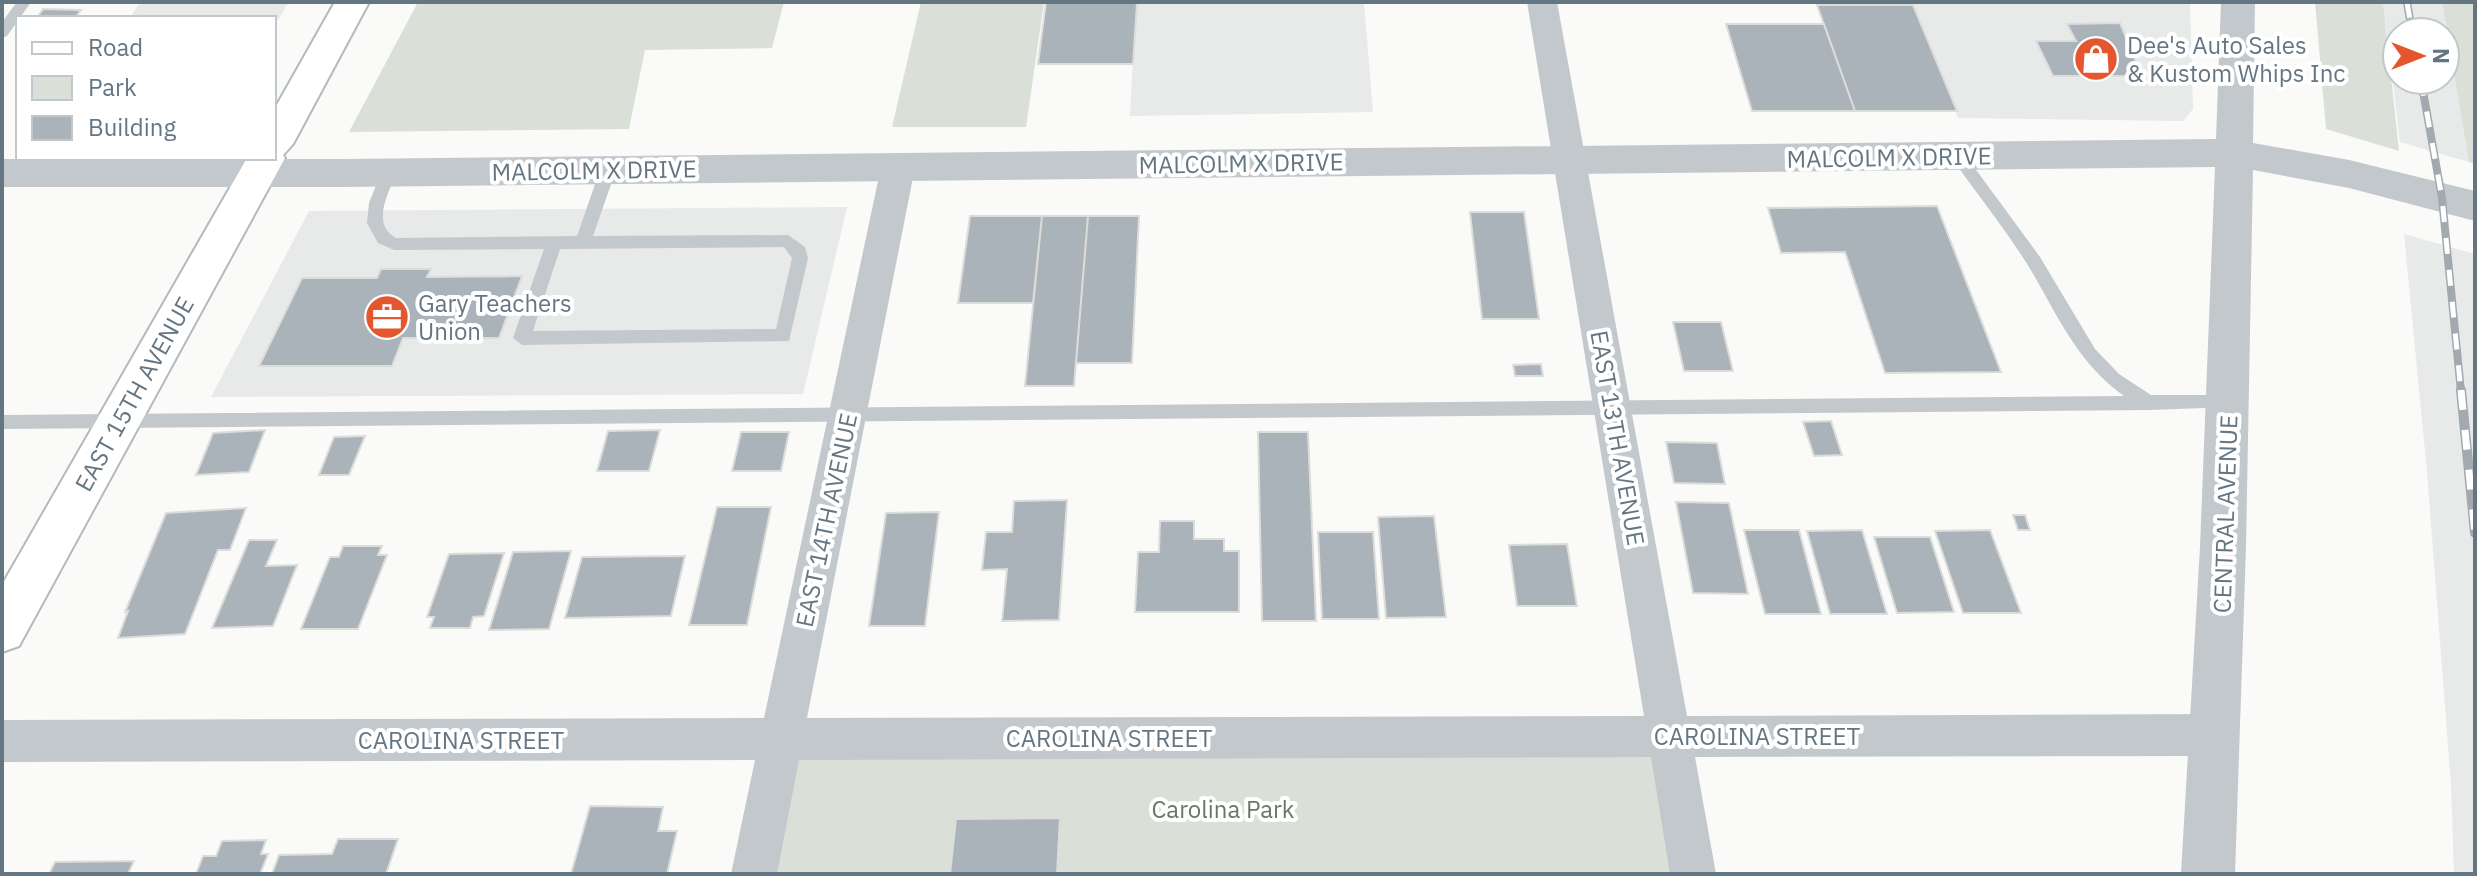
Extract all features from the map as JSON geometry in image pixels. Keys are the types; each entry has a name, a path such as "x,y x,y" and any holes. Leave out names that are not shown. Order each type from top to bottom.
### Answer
{"main road":[{"name":"EAST 15TH AVENUE","path":"276,140 352,2"},
{"name":"EAST 15TH AVENUE","path":"2,630 265,160"}],"street":[{"name":"EAST 13TH AVENUE","path":"1542,2 1693,874"},
{"name":"CENTRAL AVENUE","path":"2208,874 2217,735 2238,2"},
{"name":"MALCOLM X DRIVE","path":"276,159 389,172 2234,153 2349,174 2475,206"},
{"name":"MALCOLM X DRIVE","path":"2,173 231,160"},
{"name":"EAST 14TH AVENUE","path":"754,874 898,167"},
{"name":"CAROLINA STREET","path":"2,741 2217,735"}],"lane":[{"path":"2,33 24,2"},
{"path":"1958,156 2034,261 2089,354 2113,379 2148,403"},
{"path":"583,243 608,170"},
{"path":"389,172 373,220 376,233 386,241 403,245 554,243 788,241 799,251 800,258 783,336 522,338 554,243"},
{"path":"2,422 2228,402"}],"shaded area":[{"path":"140,2 289,2 276,23 276,16 131,16"},
{"path":"1136,2 1364,2 1373,112 1130,116"},
{"path":"1910,2 2190,2 2193,109 2183,121 1958,118"},
{"path":"2383,2 2442,2 2444,16 2385,16"},
{"path":"2394,96 2458,96 2469,162 2400,142"},
{"path":"847,207 803,394 211,397 309,211"},
{"path":"2404,234 2475,254 2475,874 2454,874 2451,785 2427,472"}],"green space":[{"path":"418,2 784,2 772,48 645,50 629,129 349,132"},
{"path":"921,2 1044,2 1026,127 892,127"},
{"path":"2315,2 2383,2 2381,96 2393,96 2399,151 2326,129"},
{"path":"2442,2 2475,2 2475,164 2469,162 2458,96 2461,96 2461,16 2444,16"},
{"name":"Carolina Park","path":"796,744 1651,745 1674,874 772,874"}],"building":[{"path":"1046,2 1137,2 1133,64 1038,64"},
{"path":"1817,5 1913,5 1957,111 1855,111"},
{"path":"43,9 81,10 76,16 38,16"},
{"path":"2120,23 2142,76 2053,76 2036,41 2076,41 2067,24"},
{"path":"1726,24 1824,24 1855,111 1752,111"},
{"path":"1937,206 2001,372 1885,373 1845,252 1781,253 1768,208"},
{"path":"1470,212 1524,212 1539,319 1482,319"},
{"path":"970,216 1042,216 1033,303 958,303"},
{"path":"1042,216 1088,216 1074,386 1025,386"},
{"path":"1088,216 1139,216 1132,363 1076,363"},
{"path":"381,269 431,269 427,277 522,276 499,338 403,338 392,366 259,366 302,278 377,278"},
{"path":"1673,322 1721,322 1733,371 1684,371"},
{"path":"1541,364 1543,376 1515,376 1513,365"},
{"path":"1831,421 1842,455 1814,456 1803,422"},
{"path":"265,430 249,472 196,475 213,433"},
{"path":"660,430 649,471 597,471 608,431"},
{"path":"741,432 789,432 781,471 732,471"},
{"path":"1258,432 1308,432 1316,621 1262,621"},
{"path":"365,436 349,475 319,475 334,437"},
{"path":"1666,442 1717,443 1725,484 1674,483"},
{"path":"1067,500 1059,620 1002,621 1007,569 982,570 986,532 1012,532 1014,501"},
{"path":"1676,502 1729,503 1748,594 1693,593"},
{"path":"717,507 771,507 747,625 689,625"},
{"path":"246,508 230,550 218,550 185,634 118,638 128,611 125,612 166,513"},
{"path":"939,512 925,626 869,626 886,513"},
{"path":"2013,515 2025,515 2030,530 2018,530"},
{"path":"1434,516 1446,617 1386,618 1378,517"},
{"path":"1160,521 1194,521 1194,539 1224,539 1224,551 1239,551 1239,612 1135,612 1138,552 1159,552"},
{"path":"1744,530 1799,530 1821,614 1765,614"},
{"path":"1862,530 1887,614 1830,614 1807,531"},
{"path":"1990,530 2021,613 1963,613 1935,531"},
{"path":"1318,532 1373,532 1379,619 1322,619"},
{"path":"1874,537 1930,537 1954,612 1897,613"},
{"path":"249,540 277,540 266,566 297,565 273,626 212,628"},
{"path":"1567,544 1577,606 1517,606 1509,545"},
{"path":"343,546 382,546 378,555 387,555 358,629 301,629 330,557 339,557"},
{"path":"571,551 549,629 489,630 513,552"},
{"path":"504,553 484,616 473,617 470,628 430,628 434,617 427,617 449,554"},
{"path":"685,556 671,616 565,618 582,557"},
{"path":"590,806 663,807 658,831 677,831 667,874 571,874"},
{"path":"1060,818 1057,874 950,874 956,819"},
{"path":"338,839 398,839 386,874 272,874 279,855 332,854"},
{"path":"266,840 261,854 268,854 260,874 196,874 203,856 216,856 222,841"},
{"path":"134,861 128,874 49,874 55,862"}],"railway":[{"path":"2407,2 2409,16"},
{"path":"2424,96 2442,198 2461,392"},
{"path":"2461,390 2475,533"}],"place":[{"name":"Dee's Auto Sales & Kustom Whips Inc","path":"2096,59"},
{"name":"Gary Teachers Union","path":"387,317"}]}
